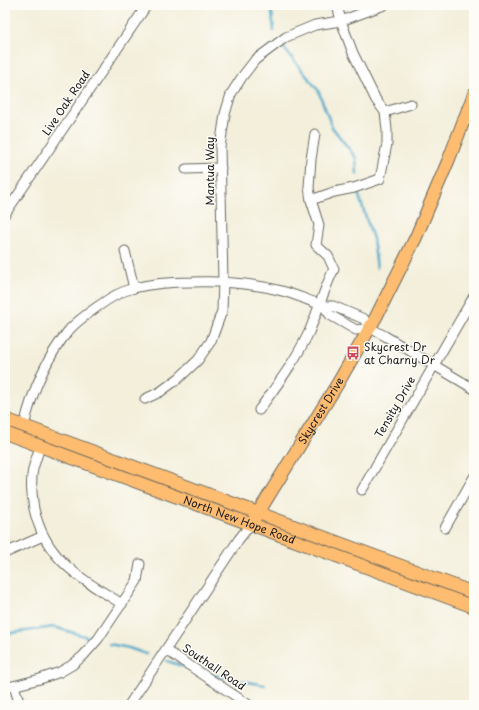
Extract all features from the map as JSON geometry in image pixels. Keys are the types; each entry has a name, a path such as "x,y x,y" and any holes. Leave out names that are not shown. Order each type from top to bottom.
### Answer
{"main road":[{"name":"Skycrest Drive","path":"251,524 370,328 416,237 471,118 474,94"},
{"name":"North New Hope Road","path":"5,419 474,593"},
{"name":"North New Hope Road","path":"5,433 474,607"}],"street":[{"name":"Live Oak Road","path":"5,214 147,5"},
{"path":"311,200 380,179 387,144 387,130 384,112 376,100 353,53 341,21 337,5"},
{"name":"Mantua Way","path":"145,399 160,392 180,378 198,360 211,341 222,311 224,281 220,147 225,114 231,94 242,76 255,60 286,37 315,25 341,21 384,5"},
{"path":"384,112 411,104"},
{"path":"259,410 291,366 309,332 321,305 327,282 334,268 328,256 316,246 319,225 311,200 309,187 315,134"},
{"path":"186,169 220,168"},
{"path":"125,251 134,288"},
{"path":"24,426 26,415 41,377 58,344 70,329 105,301 116,295 134,288 173,282 224,281 282,291 321,305 333,306 364,319 370,328 474,389"},
{"name":"Tensity Drive","path":"362,490 474,296"},
{"path":"321,305 330,315 356,330 370,328"},
{"path":"40,446 33,470 32,484 33,501 43,536 51,549 80,578 122,604"},
{"path":"445,528 474,477"},
{"name":"Skycrest Drive","path":"129,705 239,539 251,524"},
{"path":"5,553 43,536"},
{"path":"5,688 60,672 72,665 92,647 137,581 140,564"},
{"name":"Southall Road","path":"166,650 249,705"},
{"path":"14,686 20,705"}],"waterway":[{"path":"271,5 274,31"},
{"path":"283,47 318,90 332,127 356,158 357,174"},
{"path":"358,193 373,239 377,268"},
{"path":"5,634 54,627 91,638"},
{"path":"109,644 129,648 146,654"},
{"path":"167,661 185,667"},
{"path":"214,675 265,685"}],"place":[{"name":"Skycrest Dr at Charny Dr","path":"353,353"}]}
